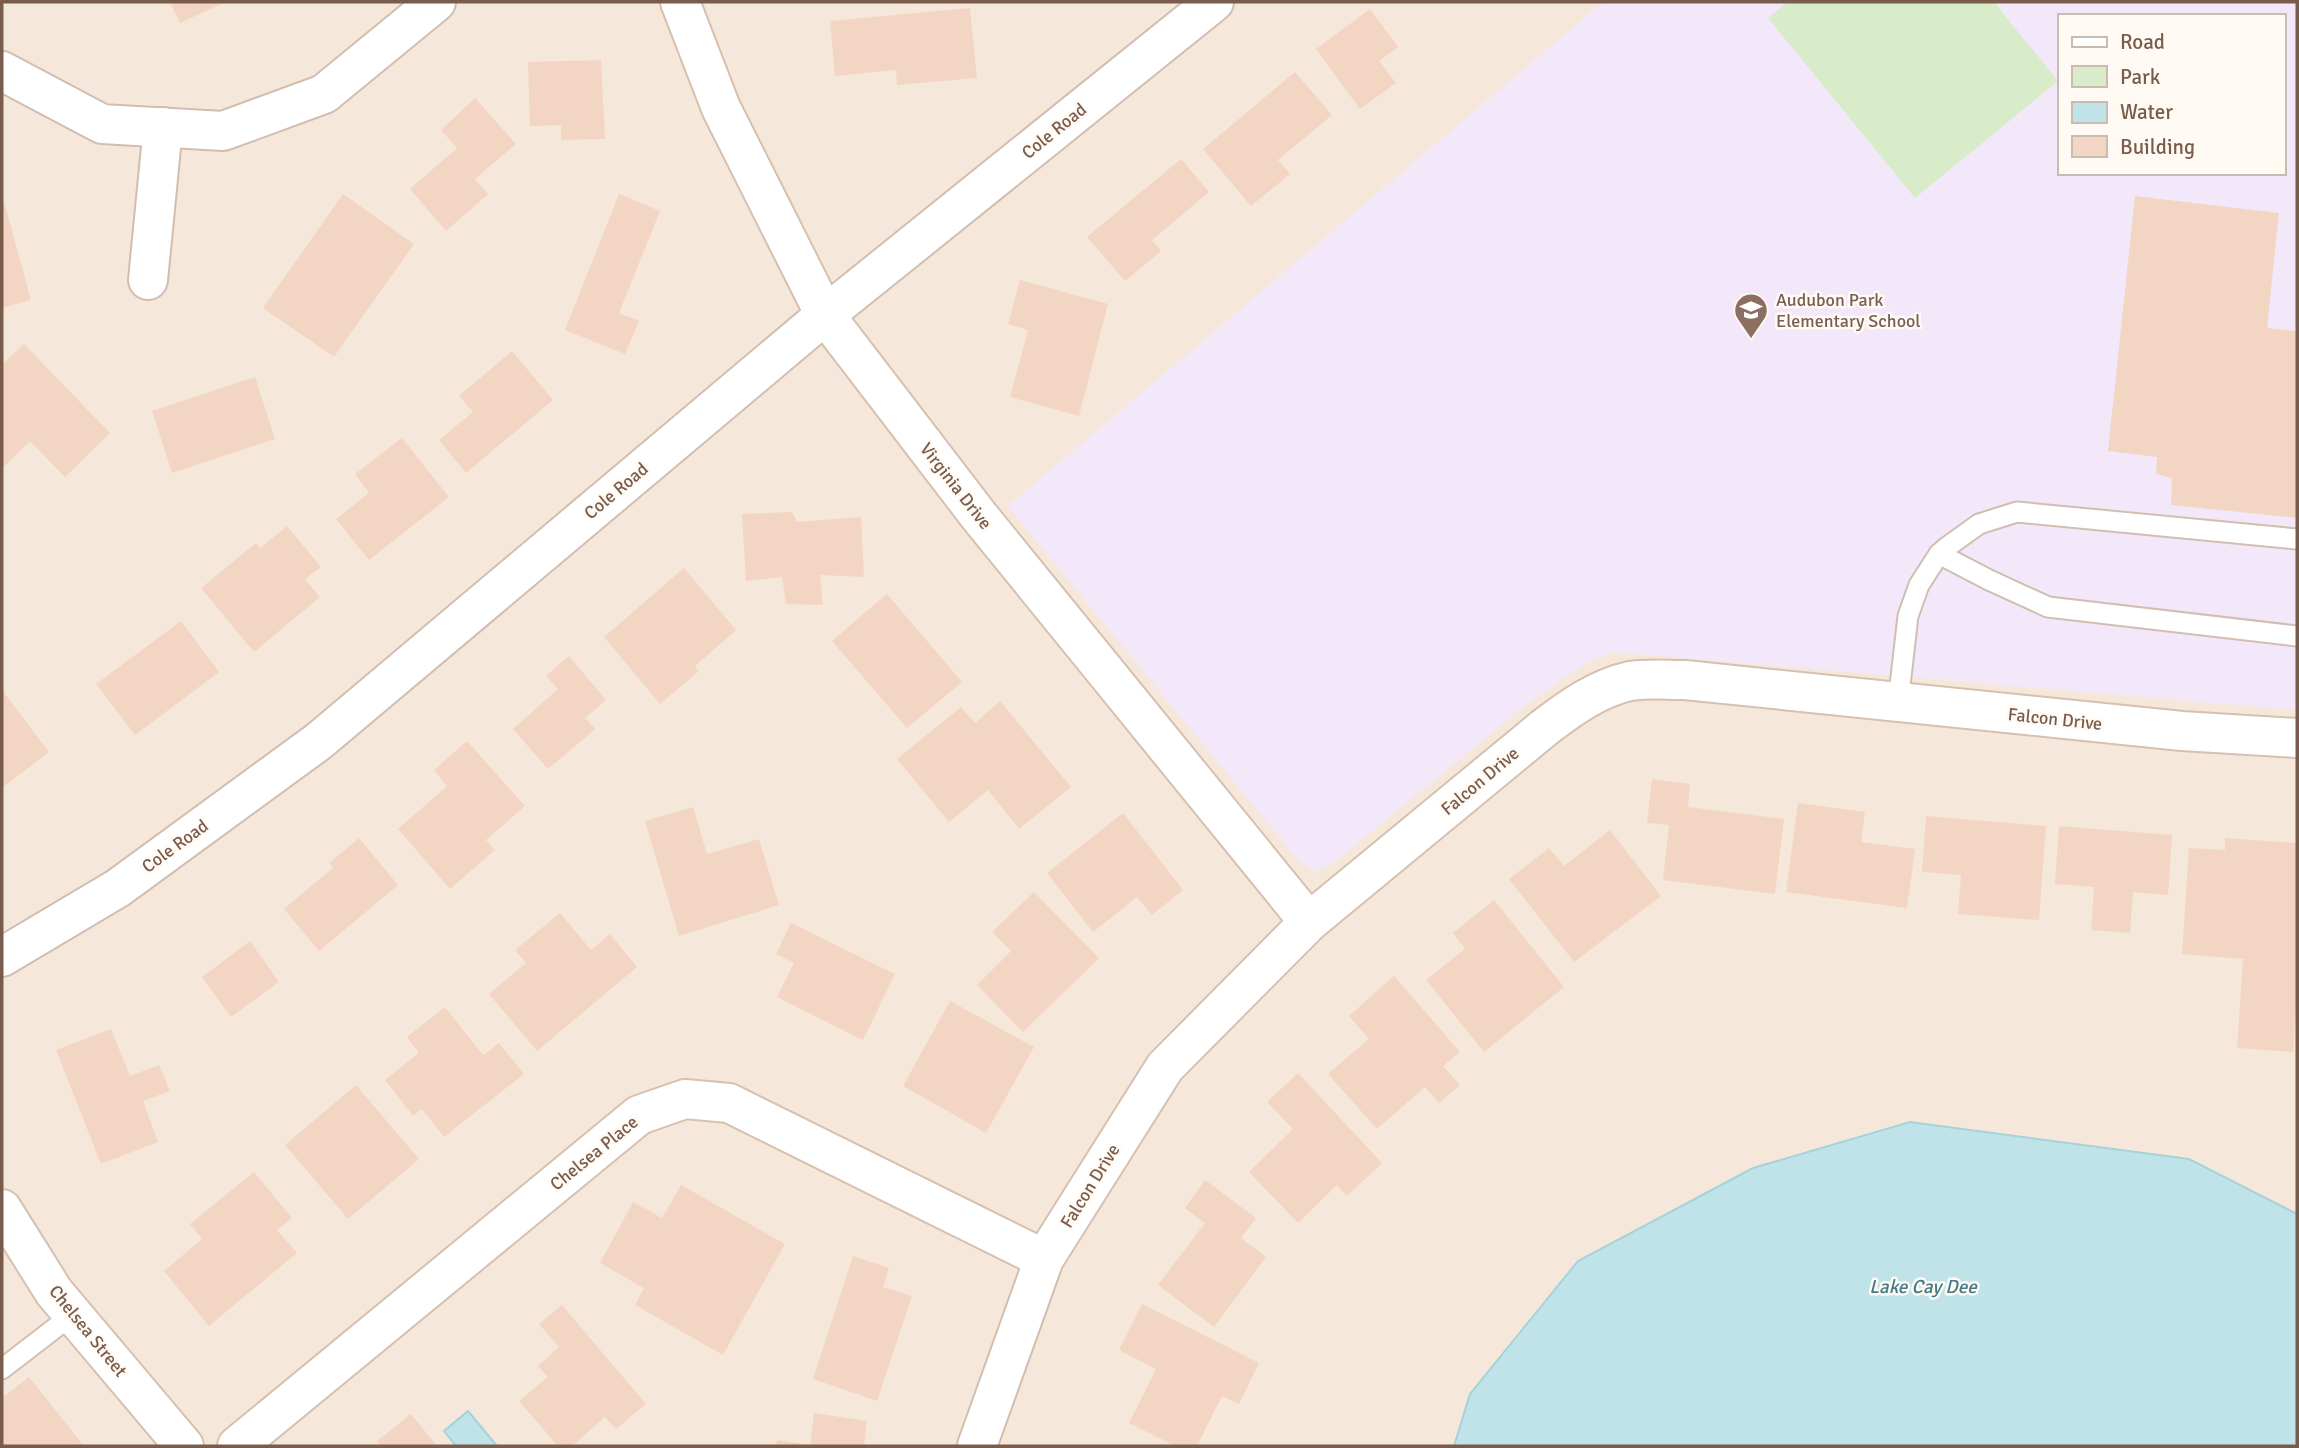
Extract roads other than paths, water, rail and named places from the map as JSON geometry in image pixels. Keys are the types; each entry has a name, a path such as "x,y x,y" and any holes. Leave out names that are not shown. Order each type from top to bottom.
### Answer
{"street":[{"path":"2,71 102,124 223,131 324,94 436,2"},
{"name":"Virginia Drive","path":"680,2 721,108 825,315 979,516 1309,922"},
{"name":"Cole Road","path":"2,957 118,888 319,741 825,315 1214,2"},
{"path":"148,281 163,127"},
{"name":"Falcon Drive","path":"977,1446 1044,1259 1164,1067 1309,922 1555,720 1588,698 1630,681 1685,680 2182,731 2297,738"},
{"name":"Chelsea Place","path":"237,1446 639,1115 685,1098 729,1103 1044,1259"},
{"name":"Chelsea Street","path":"2,1209 54,1292 184,1446"}],"lane":[{"path":"1898,703 1908,615 1919,585 1939,554 1979,524 2017,512 2297,539"},
{"path":"1939,554 2048,607 2297,636"},
{"path":"2,1369 72,1315"}],"water":[{"name":"Lake Cay Dee","path":"1910,1122 2189,1159 2297,1214 2297,1446 1454,1446 1470,1394 1578,1261 1753,1168"},
{"path":"468,1411 497,1446 456,1446 444,1431"}],"place":[{"name":"Audubon Park Elementary School","path":"1751,340"}]}
